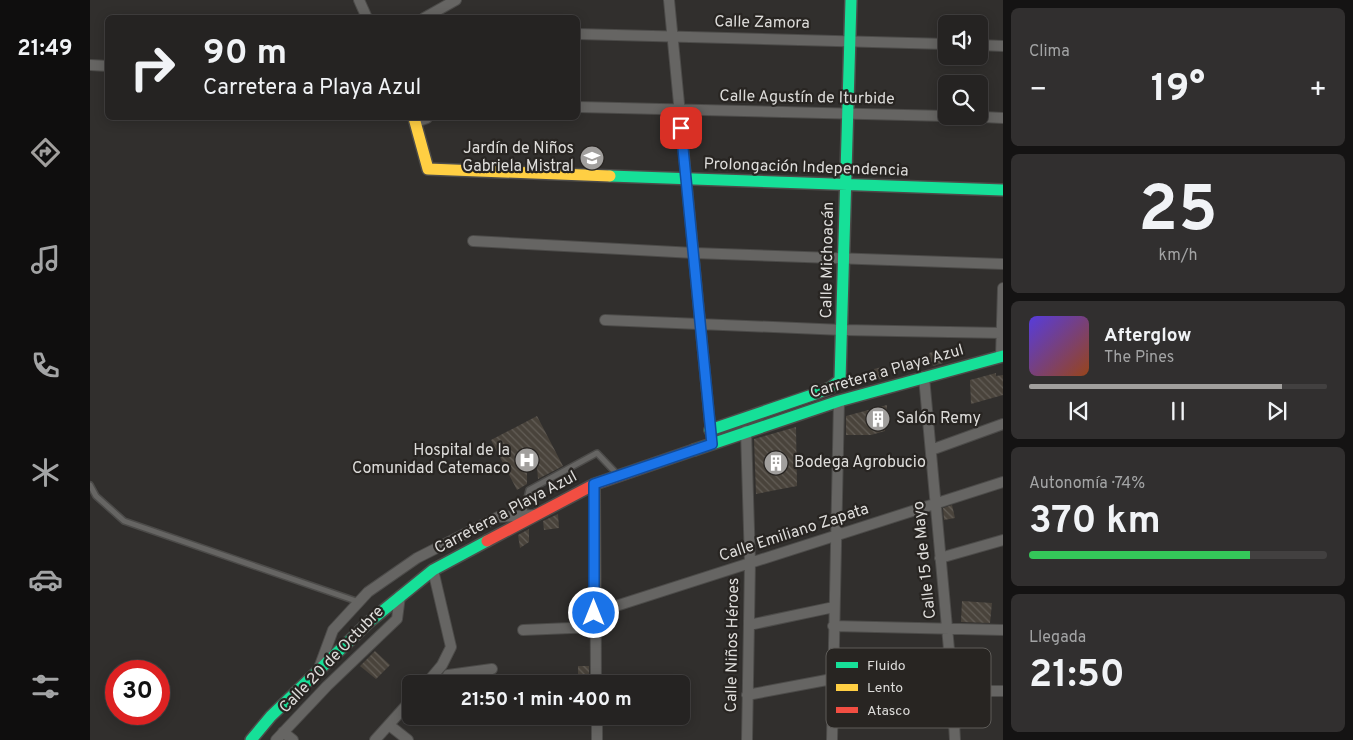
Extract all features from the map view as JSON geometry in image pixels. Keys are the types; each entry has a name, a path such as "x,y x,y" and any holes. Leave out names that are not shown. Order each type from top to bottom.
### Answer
{"street":[{"path":"359,0 366,15"},
{"path":"429,15 456,0"},
{"path":"670,0 679,111 688,180 699,324 712,444"},
{"name":"Calle Michoacán","path":"710,430 830,388 840,380 851,0"},
{"name":"Calle Zamora","path":"580,34 673,35 938,44"},
{"path":"988,45 1003,46"},
{"path":"90,65 105,66"},
{"name":"Calle Agustín de Iturbide","path":"580,107 679,111 938,116"},
{"path":"988,117 1003,118"},
{"name":"Prolongación Independencia","path":"419,120 428,169 845,186 1003,190"},
{"path":"473,241 694,253 1003,264"},
{"path":"1002,357 1003,288"},
{"path":"605,320 842,330 1002,332"},
{"name":"Carretera a Playa Azul","path":"251,740 271,716 400,596 433,570 523,519 537,515 594,484 746,431 839,401 1002,357"},
{"name":"Calle 15 de Mayo","path":"924,377 934,503 949,648"},
{"path":"833,648 839,401"},
{"path":"931,450 1003,424"},
{"name":"Calle Niños Héroes","path":"746,431 750,562 747,740"},
{"name":"Calle Emiliano Zapata","path":"594,613 1003,482"},
{"path":"594,484 596,675"},
{"path":"318,671 334,630 368,592 417,558 498,517 523,519"},
{"path":"940,558 1003,540"},
{"path":"433,570 451,647 442,665 434,675"},
{"name":"Calle 20 de Octubre","path":"276,740 397,619 400,596"},
{"path":"749,626 834,607"},
{"path":"833,626 1003,630"},
{"path":"524,630 594,627"},
{"path":"442,665 446,675"},
{"path":"466,675 492,669"},
{"path":"747,695 826,680"},
{"path":"375,740 402,710"},
{"path":"389,725 408,740"},
{"path":"597,725 597,740"},
{"path":"283,732 294,740"}],"lane":[{"path":"523,519 530,490 597,453 619,476"},
{"path":"90,485 96,496 124,521 359,602"}],"building":[{"path":"939,350 943,363 933,366 929,353"},
{"path":"882,367 884,378 876,380 874,369"},
{"path":"996,373 996,376 1003,375 1003,395 971,404 970,380"},
{"path":"887,405 885,431 871,435 846,435 846,416"},
{"path":"537,416 563,466 538,479 537,467 527,468 527,484 517,490 491,440"},
{"name":"Bodega Agrobucio","path":"796,427 797,486 756,494 754,439"},
{"path":"952,505 955,518 944,520 943,508"},
{"path":"558,514 559,528 544,530 543,521"},
{"path":"529,529 529,542 520,548 518,535"},
{"path":"962,601 992,603 990,623 961,622"},
{"path":"375,651 390,665 376,679 360,666"},
{"path":"578,666 589,666 589,675 578,675"}],"traffic: fast":[{"path":"710,430 815,394 830,388 840,380 851,0"},
{"path":"610,176 1003,190"},
{"path":"694,450 839,401 1003,356"},
{"path":"251,740 271,716 369,622 433,570 487,541"}],"traffic: slow":[{"path":"415,120 428,169 610,176"}],"traffic: jam":[{"path":"487,541 595,484 694,450"}],"place":[{"name":"Jardín de Niños Gabriela Mistral","path":"592,158"},
{"name":"Salón Remy","path":"878,419"},
{"name":"Hospital de la Comunidad Catemaco","path":"527,460"},
{"name":"Bodega Agrobucio","path":"776,463"}],"route":[{"path":"594,613 594,484 712,444 699,324 688,180 681,128"}]}
